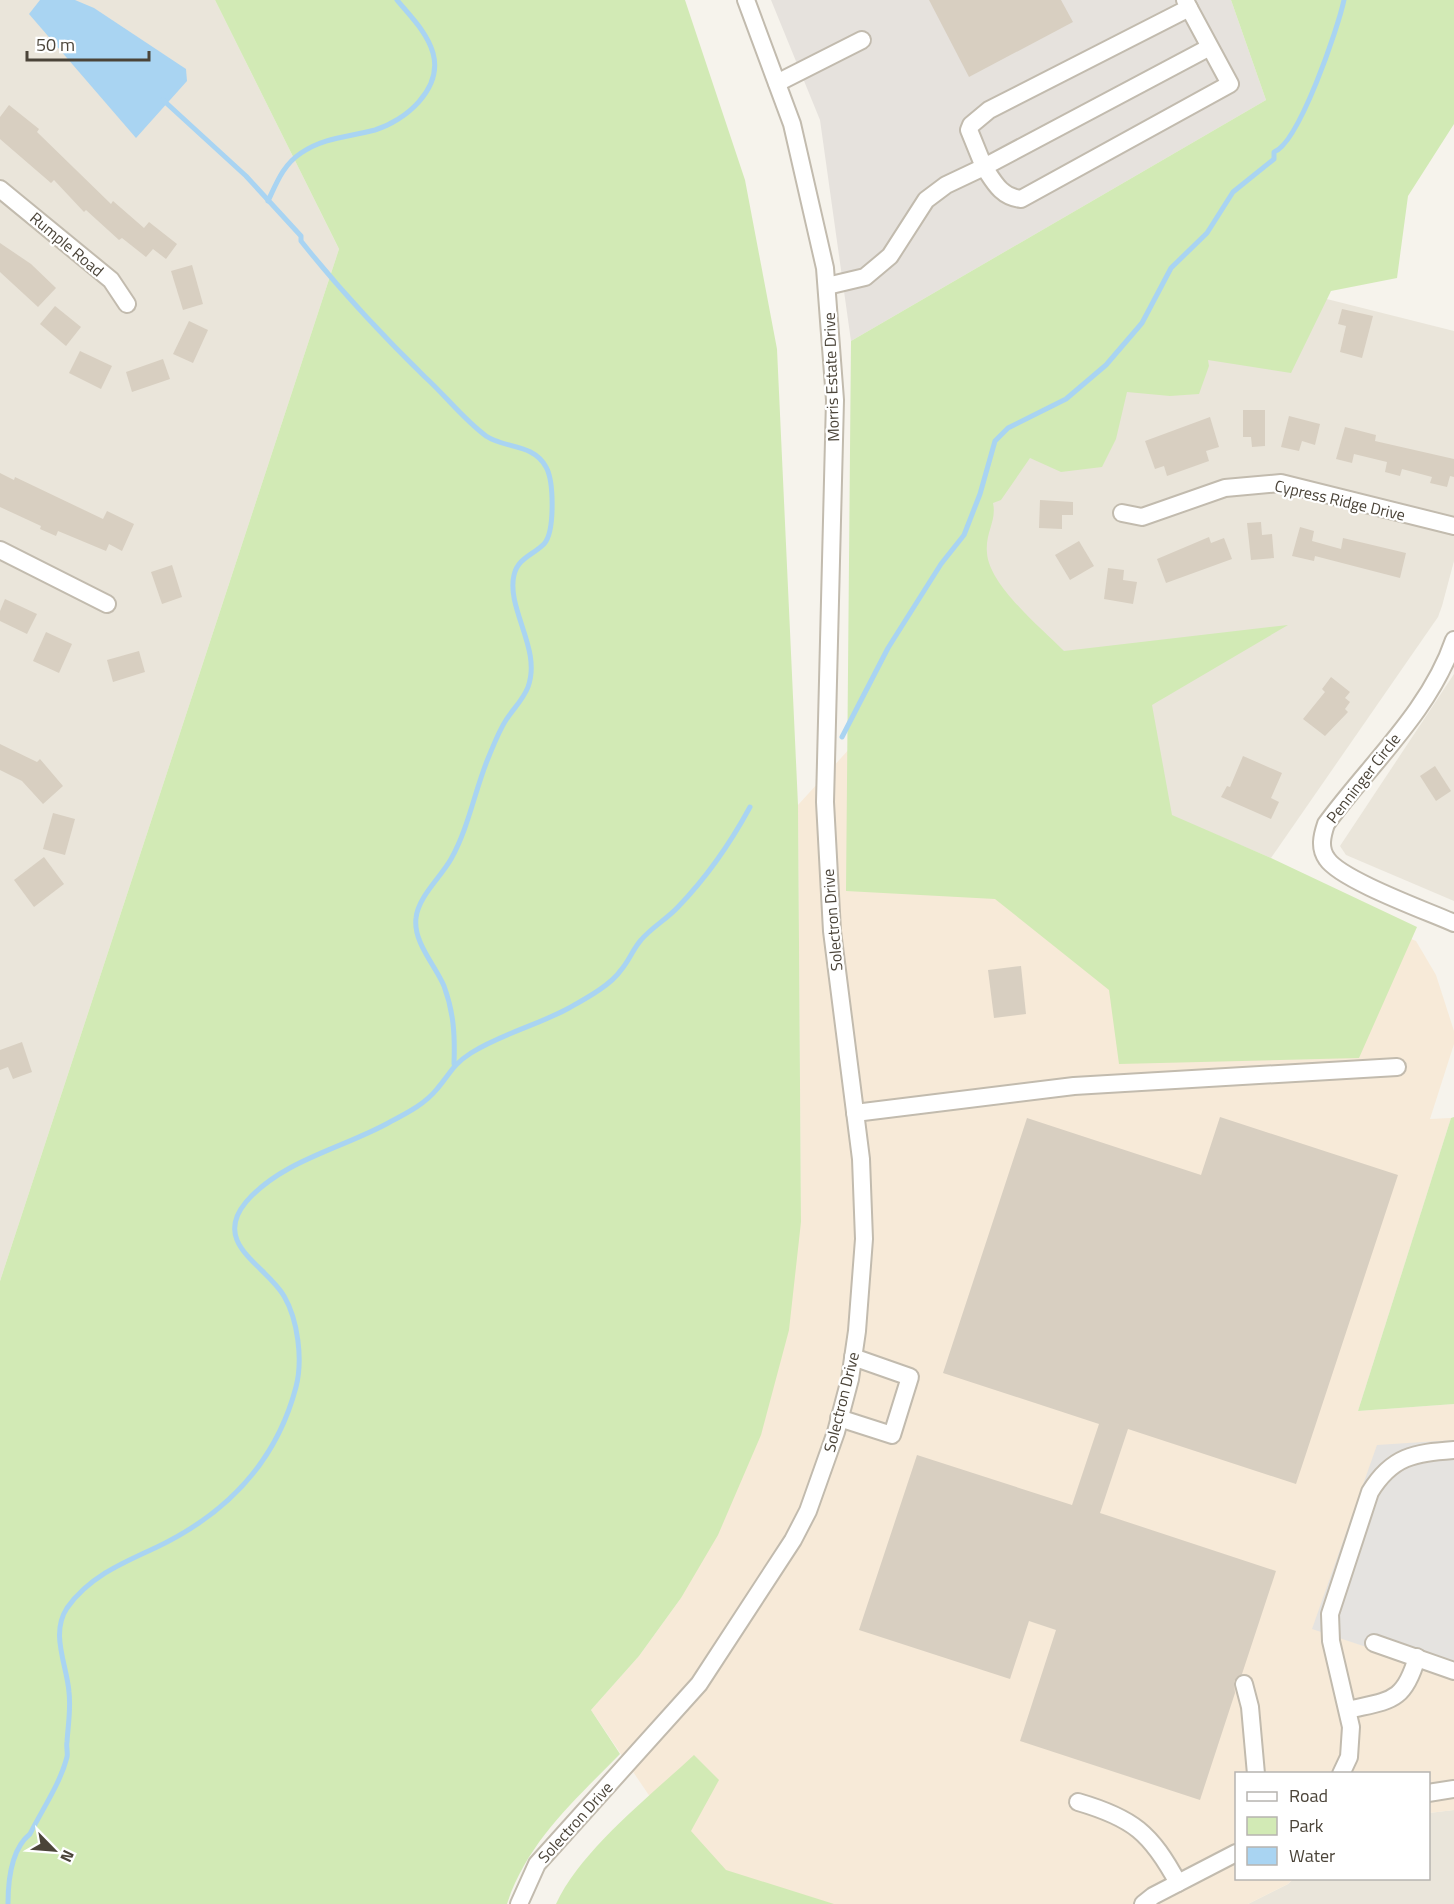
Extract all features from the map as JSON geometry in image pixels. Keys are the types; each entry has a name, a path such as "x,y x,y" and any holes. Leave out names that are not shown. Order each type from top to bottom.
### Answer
{"street":[{"name":"Morris Estate Drive","path":"746,0 792,124 825,268 827,286 835,400 825,802"},
{"path":"1187,4 1230,84 1021,199 1010,198 1000,190 984,167 969,130 971,125 989,110 1187,4"},
{"path":"777,83 862,40"},
{"path":"827,286 865,277 890,256 926,200 946,185 1210,46"},
{"name":"Rumple Road","path":"0,189 111,280 127,304"},
{"name":"Cypress Ridge Drive","path":"1122,513 1142,516 1225,488 1281,483 1454,526"},
{"path":"0,550 107,604"},
{"name":"Penninger Circle","path":"1454,640 1444,666 1421,704 1326,824 1322,847 1332,865 1357,880 1454,923"},
{"name":"Solectron Drive","path":"519,1904 537,1864 699,1684 793,1540 822,1475 839,1418 853,1358 862,1284 864,1239 861,1160 832,931 825,802"},
{"path":"855,1113 1074,1086 1397,1066"},
{"path":"839,1418 892,1435 910,1377 853,1358"},
{"path":"1342,1772 1349,1757 1348,1710 1331,1641 1330,1614 1370,1492 1379,1477 1406,1456 1454,1450"},
{"path":"1374,1643 1454,1671"},
{"path":"1348,1710 1395,1697 1404,1690 1417,1657"},
{"path":"1244,1684 1250,1707 1256,1772"},
{"path":"1430,1792 1454,1790"},
{"path":"1078,1802 1115,1815 1135,1826 1152,1840 1178,1883"},
{"path":"1143,1904 1152,1896 1235,1854"}],"shaded area":[{"path":"0,0 215,0 339,249 0,1281"},
{"path":"771,0 1231,0 1266,100 851,341 820,120"},
{"path":"1175,261 1454,331 1454,561 1442,606 1438,617 1271,858 895,699 967,497"},
{"path":"1454,674 1454,901 1346,855 1340,846"},
{"path":"895,699 1259,877 1416,941 1436,975 1454,1031 1454,1044 1430,1119 1451,1118 1358,1411 1454,1404 1454,1810 1430,1813 1430,1772 1235,1772 1235,1880 1292,1880 1248,1904 771,1904 710,1885 591,1710 639,1656 681,1598 801,1222 798,805"},
{"path":"1454,1440 1454,1676 1312,1629 1377,1445"},
{"path":"1454,1810 1454,1904 1248,1904 1292,1880 1430,1880 1430,1813"}],"green space":[{"path":"215,0 685,0 745,180 777,349 798,805 801,1222 789,1330 761,1435 718,1535 681,1598 639,1656 591,1710 620,1754 570,1805 540,1841 516,1882 507,1904 0,1904 0,1281 339,249"},
{"path":"1231,0 1454,0 1454,124 1408,196 1397,278 1331,291 1291,373 1208,360 1209,366 1199,394 1170,396 1127,392 1116,439 1102,467 1061,472 1030,458 1001,500 993,503 987,553 990,565 1006,592 1064,651 1288,625 1152,705 1172,815 1271,858 1417,927 1359,1058 1119,1064 1109,990 995,899 846,891 851,341 1266,100"},
{"path":"1454,1117 1454,1404 1358,1411 1451,1118"},
{"path":"694,1755 719,1780 691,1831 726,1870 834,1904 556,1904 567,1884 599,1844"}],"water":[{"path":"40,0 75,0 94,8 186,69 187,81 136,138 29,14"}],"building":[{"path":"929,0 1061,0 1073,22 969,77"},
{"path":"9,105 39,129 37,132 111,204 113,201 144,228 149,222 177,244 166,259 153,249 146,257 122,238 119,240 86,210 84,212 54,180 51,183 0,139 0,117"},
{"path":"0,243 31,264 56,288 38,307 0,272"},
{"path":"192,265 203,304 183,310 171,271"},
{"path":"55,306 81,327 66,346 40,324"},
{"path":"1342,309 1373,316 1362,358 1340,352 1346,326 1338,324"},
{"path":"189,321 208,330 193,363 173,354"},
{"path":"80,351 112,366 101,389 69,373"},
{"path":"163,359 170,379 132,392 126,372"},
{"path":"1243,410 1265,410 1265,446 1252,447 1251,437 1243,437"},
{"path":"1289,416 1320,424 1315,445 1302,441 1299,451 1281,447"},
{"path":"1210,417 1219,447 1206,451 1209,461 1167,476 1164,466 1155,469 1145,441"},
{"path":"1345,427 1376,435 1375,441 1454,459 1454,477 1450,476 1447,487 1430,483 1432,477 1402,469 1400,476 1385,472 1387,462 1354,454 1352,463 1336,459"},
{"path":"0,473 14,480 15,477 103,519 107,511 134,524 122,551 109,544 106,551 58,531 56,536 40,529 41,526 0,507"},
{"path":"1040,500 1073,502 1073,515 1062,515 1062,529 1039,528"},
{"path":"1261,522 1262,535 1272,534 1274,558 1251,560 1247,523"},
{"path":"1300,527 1314,531 1312,541 1341,549 1343,538 1406,553 1400,578 1315,556 1314,561 1292,556"},
{"path":"1209,537 1211,543 1224,538 1232,559 1166,583 1157,559"},
{"path":"1079,541 1094,566 1070,580 1055,555"},
{"path":"172,565 182,597 162,604 151,572"},
{"path":"1108,568 1124,570 1123,580 1137,582 1133,604 1104,599"},
{"path":"5,599 37,614 27,634 0,621 0,611"},
{"path":"46,632 72,644 59,673 33,661"},
{"path":"139,651 145,672 113,682 107,660"},
{"path":"1331,677 1350,692 1345,698 1350,702 1345,709 1348,712 1325,736 1303,719 1325,692 1322,689"},
{"path":"0,744 37,762 40,759 63,786 43,804 22,781 0,770"},
{"path":"1243,756 1282,773 1271,798 1279,802 1271,819 1221,797 1227,786 1230,787"},
{"path":"1435,766 1451,791 1436,801 1420,776"},
{"path":"53,813 75,819 65,855 43,849"},
{"path":"44,857 64,884 34,907 14,880"},
{"path":"1021,966 1026,1014 994,1018 988,970"},
{"path":"22,1042 32,1072 13,1079 8,1067 0,1070 0,1050"},
{"path":"1220,1117 1398,1175 1296,1484 1128,1429 1100,1513 1276,1571 1242,1674 1234,1681 1235,1693 1200,1800 1020,1741 1056,1630 1029,1621 1010,1679 859,1630 917,1455 1072,1505 1099,1424 943,1373 1027,1118 1201,1175"}],"waterway":[{"path":"268,201 285,168 301,153 328,141 387,126 409,111 427,91 435,66 433,53 422,31 397,0"},
{"path":"842,737 888,648 941,564 964,535 980,494 995,441 1008,428 1066,399 1106,365 1142,323 1171,268 1207,233 1233,192 1274,159 1274,152 1284,144 1306,107 1326,58 1344,0"},
{"path":"163,100 246,176 301,236 301,241 361,311 470,422 486,436 534,454 549,474 552,518 548,538 544,544 522,561 514,575 515,602 531,658 528,687 499,733 457,847 447,866 421,902 416,918 421,945 444,986 450,1006 454,1034 454,1064"},
{"path":"8,1904 10,1876 15,1857 51,1796 67,1757 70,1699 60,1639 62,1618 67,1608 96,1579 118,1565 181,1534 226,1502 262,1462 287,1414 298,1376 299,1353 296,1328 284,1296 245,1253 238,1242 235,1230 237,1217 246,1202 277,1175 372,1131 415,1108 427,1099 455,1066 471,1053 495,1040 557,1014 617,976 641,940 674,911 708,872 750,807"}]}
